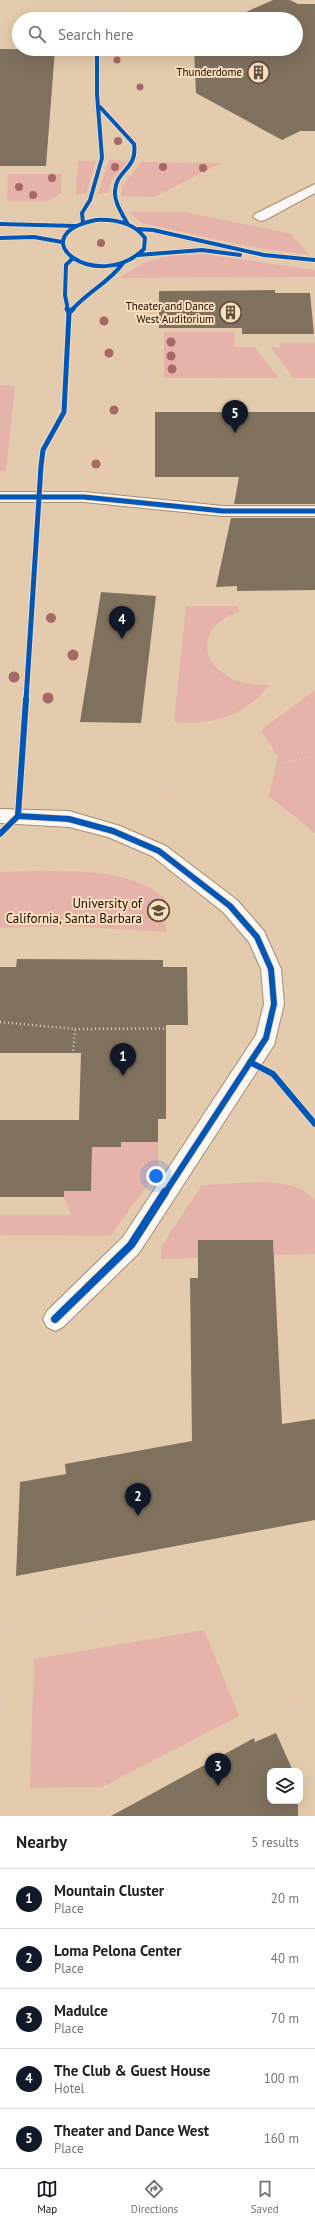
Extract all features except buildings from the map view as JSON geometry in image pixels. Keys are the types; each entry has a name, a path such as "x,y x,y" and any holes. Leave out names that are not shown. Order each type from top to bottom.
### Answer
{"lane":[{"path":"260,218 315,188"},
{"path":"0,497 84,497 223,511 315,511"},
{"path":"0,816 69,819 113,831 160,851 230,906 257,937 271,969 274,1004 270,1027 266,1038 131,1245 55,1319"}],"path":[{"path":"94,0 108,7 114,12"},
{"path":"101,12 108,7 125,0"},
{"path":"64,67 65,56"},
{"path":"77,201 71,170 73,158 72,142 76,136 76,94 79,56"},
{"path":"169,56 170,74"},
{"path":"54,67 78,67"},
{"path":"107,93 156,95 159,93 190,109 197,106 302,167"},
{"path":"76,94 90,94"},
{"path":"159,200 270,148 294,139 315,140"},
{"path":"48,143 72,142"},
{"path":"100,165 102,150"},
{"path":"131,166 136,157 136,151"},
{"path":"108,157 131,157"},
{"path":"142,157 251,158"},
{"path":"73,158 96,158"},
{"path":"0,171 71,170"},
{"path":"86,207 92,193"},
{"path":"116,195 121,202 177,200 214,205 260,218"},
{"path":"0,215 43,212 67,206 82,200"},
{"path":"97,200 109,200"},
{"path":"35,220 43,212"},
{"path":"28,224 41,224"},
{"path":"307,260 314,257 299,235 302,226 315,226"},
{"path":"18,471 36,237 35,227"},
{"path":"27,237 36,237"},
{"path":"64,288 65,273"},
{"path":"0,274 33,274"},
{"path":"93,289 113,274"},
{"path":"71,281 95,280"},
{"path":"111,280 315,280"},
{"path":"32,281 57,281"},
{"path":"148,333 146,407 158,407 158,381"},
{"path":"241,338 315,338"},
{"path":"257,338 286,381"},
{"path":"0,381 53,380"},
{"path":"76,381 315,381"},
{"path":"54,466 122,465 122,458 139,458 141,381"},
{"path":"18,466 30,466"},
{"path":"0,708 14,520"},
{"path":"12,540 27,540"},
{"path":"46,541 212,540"},
{"path":"167,735 168,748 196,782"},
{"path":"142,792 196,782 315,756"},
{"path":"0,1022 75,1029 270,1027"},
{"path":"0,1097 70,1089 75,1029"},
{"path":"311,1044 315,1045"},
{"path":"250,1062 273,1074 315,1124"},
{"path":"0,1446 55,1319"},
{"path":"0,1630 198,1598 258,1730 300,1707 315,1740"},
{"path":"0,1729 6,1630"},
{"path":"303,1784 315,1776"}],"shaded area":[{"path":"109,160 128,161 111,181 108,193 98,194"},
{"path":"78,161 96,161 86,194 76,195"},
{"path":"141,162 221,163 154,197 121,196 122,187"},
{"path":"8,174 62,174 61,193 49,201 7,201"},
{"path":"128,212 185,212 283,232 291,234 309,255 246,246 142,223"},
{"path":"204,254 315,270 315,277 119,278 145,262 169,256"},
{"path":"164,332 234,332 235,347 255,347 278,378 164,378"},
{"path":"280,343 315,343 315,378 293,378 271,347 280,347"},
{"path":"0,385 15,386 6,471 0,471"},
{"path":"186,606 238,606 239,612 218,623 212,631 208,640 207,650 210,659 217,668 232,679 247,684 269,685 260,696 250,704 227,717 201,722 174,722"},
{"path":"315,690 315,833 269,796 278,757 261,730"},
{"path":"0,872 91,872 106,874 136,882 151,889 165,898 166,932 69,926 0,928"},
{"path":"121,1142 158,1142 158,1171 110,1236 0,1235 0,1215 71,1215 64,1197 64,1191 91,1191 92,1154 89,1147 121,1147"},
{"path":"261,1182 283,1184 298,1188 310,1195 315,1201 315,1254 274,1255 273,1240 198,1240 198,1258 161,1259 161,1247 202,1185"},
{"path":"204,1630 239,1716 102,1787 30,1788 34,1659"}],"cycle path":[{"path":"83,223 82,213 90,200 102,158 97,94 97,56"},
{"path":"100,107 134,144 135,152 132,165 119,179 116,184 115,191 117,204 127,223"},
{"path":"96,220 123,222 136,228 145,238 144,249 137,256 128,261 107,266 95,266 75,260 67,254 63,247 62,241 65,235 83,223 96,220"},
{"path":"0,224 76,226"},
{"path":"138,229 153,230 264,255 315,260"},
{"path":"0,238 34,237 62,242"},
{"path":"138,255 202,250 240,255"},
{"path":"0,834 6,830 18,816 41,466 43,450 64,412 69,313 65,301 66,265 73,258"},
{"path":"69,313 82,298 118,270 123,263"},
{"path":"0,497 84,497 223,511 315,511"},
{"path":"18,816 69,819 113,831 159,851 230,906 257,937 271,969 274,1004 266,1038 131,1245 55,1319"},
{"path":"250,1062 273,1074 315,1124"}],"place":[{"name":"Thunderdome","path":"258,72"},
{"name":"Theater and Dance West Auditorium","path":"230,312"},
{"name":"Theater and Dance West","path":"235,433"},
{"name":"The Club & Guest House","path":"122,639"},
{"name":"University of California, Santa Barbara","path":"158,910"},
{"name":"Mountain Cluster","path":"123,1076"},
{"name":"Loma Pelona Center","path":"138,1516"},
{"name":"Madulce","path":"218,1786"}]}
